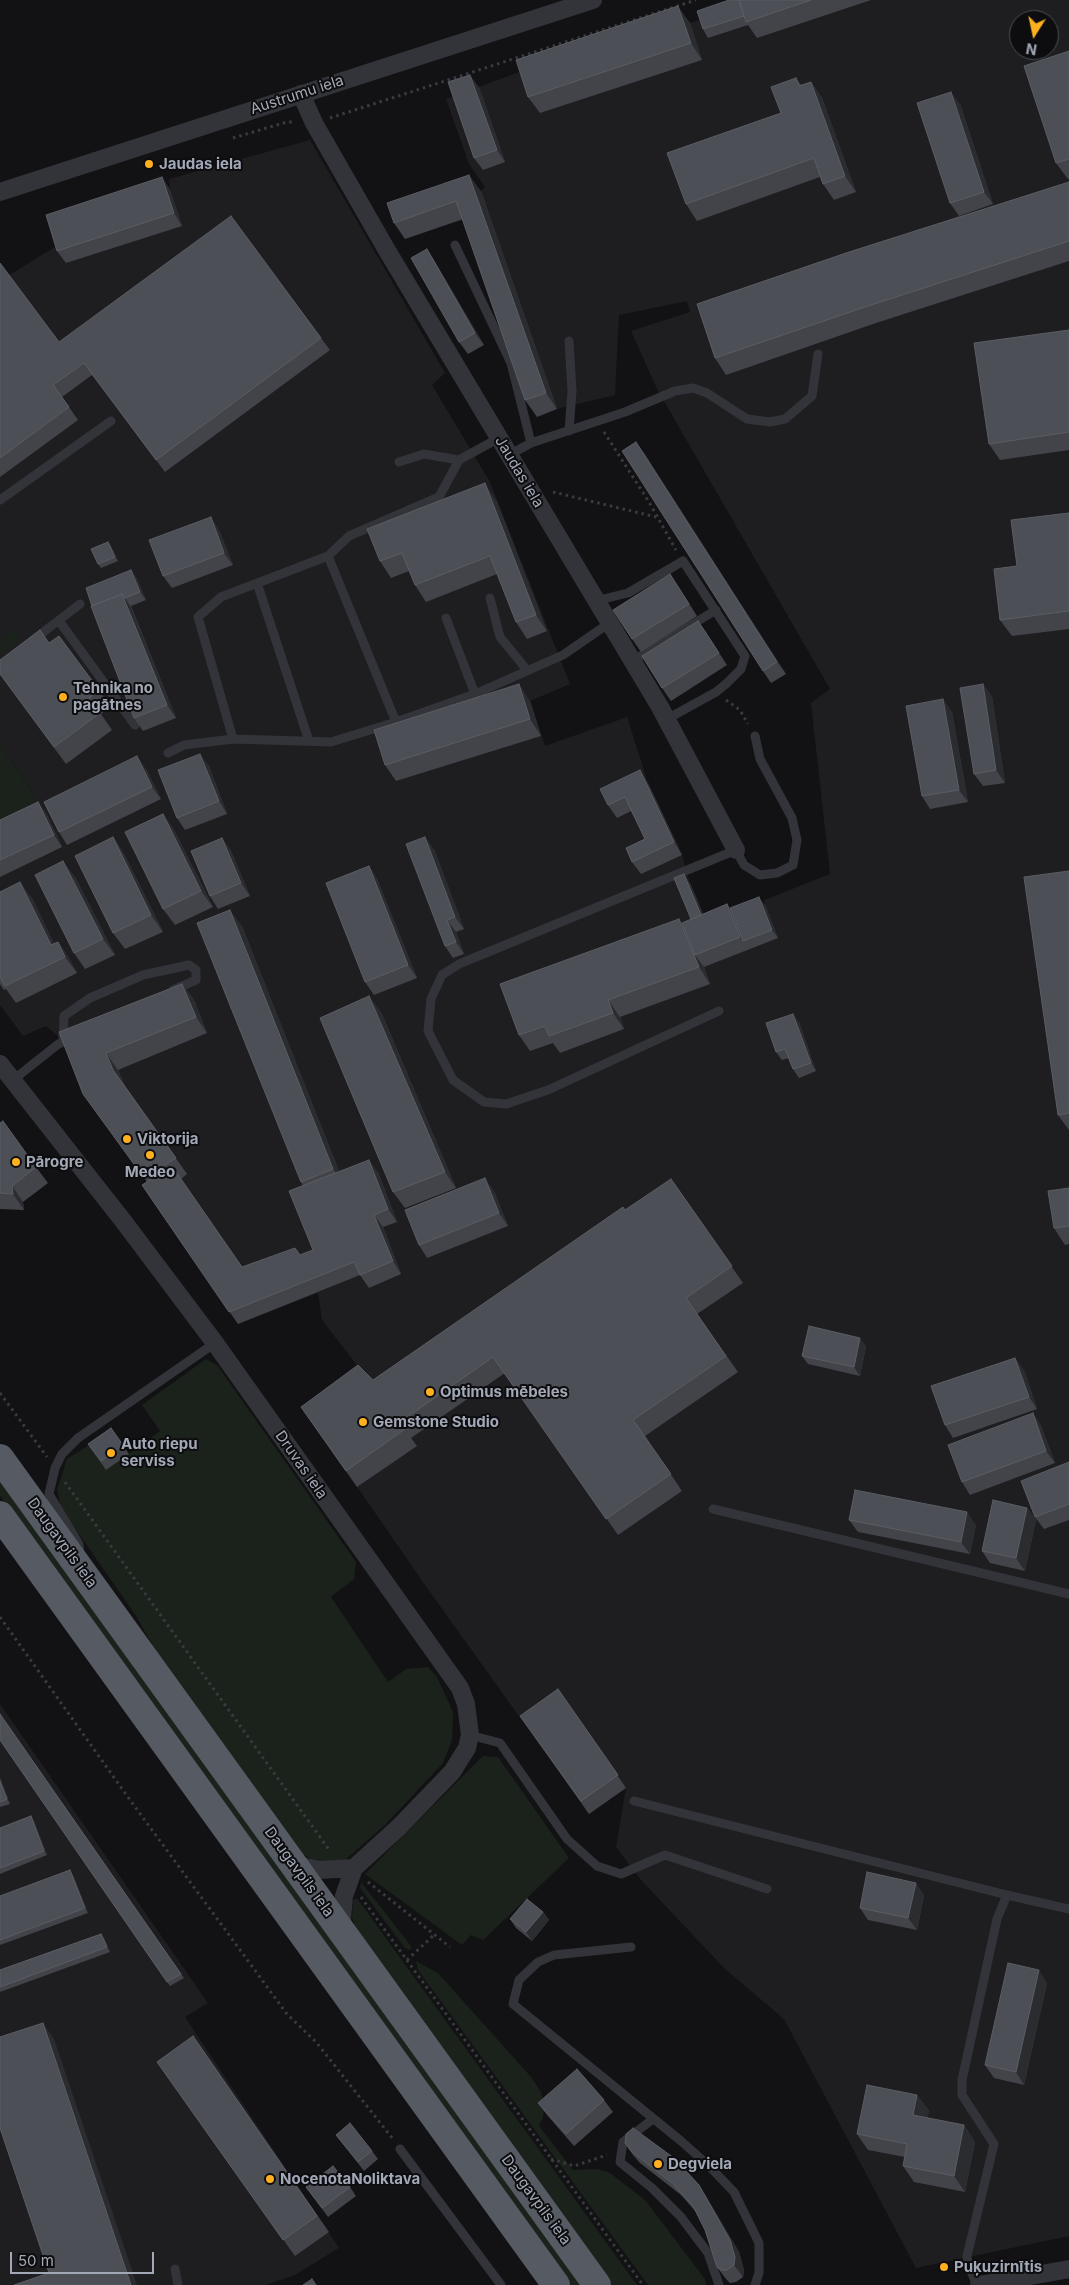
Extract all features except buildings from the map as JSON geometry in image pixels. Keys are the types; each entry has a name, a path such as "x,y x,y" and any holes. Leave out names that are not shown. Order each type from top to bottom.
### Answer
{"highway":[{"name":"Daugavpils iela","path":"0,1458 597,2285"},
{"path":"0,1515 556,2285"}],"street":[{"name":"Austrumu iela","path":"0,192 594,0"},
{"name":"Jaudas iela","path":"301,94 314,123 385,247 608,624 667,719 736,850"},
{"name":"Druvas iela","path":"0,1064 124,1222 215,1343 460,1688 466,1704 470,1735 467,1748 452,1772 399,1827 349,1872"},
{"path":"293,1864 318,1870 349,1872 344,1896 341,1930"},
{"path":"978,2285 1069,2270"}],"lane":[{"path":"455,245 511,363 531,443"},
{"path":"569,341 572,391 569,431"},
{"path":"509,455 531,443 625,412 675,391 693,388 714,398 747,419 770,422 786,419 812,396 818,354"},
{"path":"0,500 111,421"},
{"path":"233,739 198,617 221,596 328,556 349,536 439,497 459,460 499,438"},
{"path":"399,462 424,454 459,460"},
{"path":"328,556 396,722"},
{"path":"595,601 628,593 683,561 745,656 741,669 716,692 667,719"},
{"path":"257,583 309,741"},
{"path":"490,598 500,637 528,670"},
{"path":"22,647 80,604"},
{"path":"632,661 716,610"},
{"path":"446,618 475,694"},
{"path":"59,621 135,726"},
{"path":"168,753 184,745 233,739 331,742 396,722 475,694 563,655 608,624"},
{"path":"719,1011 548,1090 506,1104 484,1102 453,1080 428,1032 431,999 442,976 459,964 736,850 744,865 760,875 777,873 793,865 797,840 792,818 760,759 755,736"},
{"path":"63,1042 64,1016 90,998 143,975 189,965 196,970 196,980 163,994"},
{"path":"13,1080 63,1042 80,1032"},
{"path":"81,1570 79,1544 49,1494 55,1468 62,1454 78,1438 215,1343"},
{"path":"713,1509 1069,1594"},
{"path":"470,1735 500,1743 567,1839 597,1866 621,1874 665,1855 766,1889"},
{"path":"634,1801 1007,1896 1069,1909"},
{"path":"978,2285 968,2265 967,2256 994,2144 962,2095 962,2080 997,1919 1007,1896"},
{"path":"631,1947 554,1956 538,1962 519,1980 513,2004 653,2118 708,2165 734,2192 760,2242 759,2273 756,2285"},
{"path":"653,2118 623,2142 620,2162 652,2188 681,2217 708,2252 719,2285"},
{"path":"400,2149 501,2285"},
{"path":"176,2269 178,2285"}],"path":[{"path":"232,138 287,122 314,123 696,0"},
{"path":"596,422 614,446 683,561"},
{"path":"530,490 547,491 657,517"},
{"path":"716,692 740,710 755,736"},
{"path":"0,1393 349,1872 407,1960 643,2285"},
{"path":"0,1617 287,2014 316,2042 400,2149"},
{"path":"349,1872 361,1877 450,1947"},
{"path":"407,1960 434,1934"},
{"path":"551,2159 574,2166 622,2151"}],"shaded area":[{"path":"760,0 1069,0 1069,2236 916,2268 784,2019 725,1969 641,1880 616,1847 626,1788 589,1814 425,1585 313,1423 369,1381 322,1320 318,1293 238,1324 151,1198 156,1194 71,1048 46,1026 23,1036 0,1005 0,837 35,811 34,794 0,745 0,264 9,275 60,244 170,190 169,179 310,140 445,373 432,385 490,482 570,684 530,701 545,746 627,717 648,783 682,855 690,883 709,927 765,905 764,900 830,874 811,703 830,689 657,389 631,331 690,312 687,301 619,315 615,395 557,409 537,417 468,218 405,239 399,219 481,191 485,187 469,164 446,99 525,70 703,19"},
{"path":"13,629 20,637 18,642 0,654 0,639"},
{"path":"0,745 34,794 35,811 0,837"},
{"path":"206,1359 217,1365 356,1562 354,1579 331,1597 388,1682 406,1669 428,1667 437,1677 453,1712 452,1740 443,1763 385,1825 344,1861 314,1861 293,1848 170,1676 136,1616 61,1508 57,1490 67,1459 89,1445 107,1469 129,1454 160,1431 142,1405"},
{"path":"0,1480 584,2285 570,2285 0,1496"},
{"path":"0,1704 208,2003 185,2017 339,2248 295,2275 266,2285 0,2285"},
{"path":"483,1756 498,1757 569,1858 483,1940 471,1935 462,1945 365,1874"},
{"path":"361,1882 411,1946 411,1950 405,1948 360,1888"},
{"path":"357,1898 637,2285 611,2285 358,1934 352,1917 353,1900"},
{"path":"416,1961 438,1973 531,2077 541,2092 544,2104 543,2117 539,2126 573,2170 597,2169 610,2173 645,2200 705,2279 706,2285 648,2285 418,1970"}],"place":[{"name":"Jaudas iela","path":"149,164"},
{"name":"Tehnika no pagātnes","path":"63,697"},
{"name":"Viktorija","path":"127,1139"},
{"name":"Medeo","path":"150,1155"},
{"name":"Pārogre","path":"16,1162"},
{"name":"Optimus mēbeles","path":"430,1392"},
{"name":"Gemstone Studio","path":"363,1422"},
{"name":"Auto riepu serviss","path":"111,1453"},
{"name":"Degviela","path":"658,2164"},
{"name":"NocenotaNoliktava","path":"270,2179"},
{"name":"Puķuzirnītis","path":"944,2267"}]}
